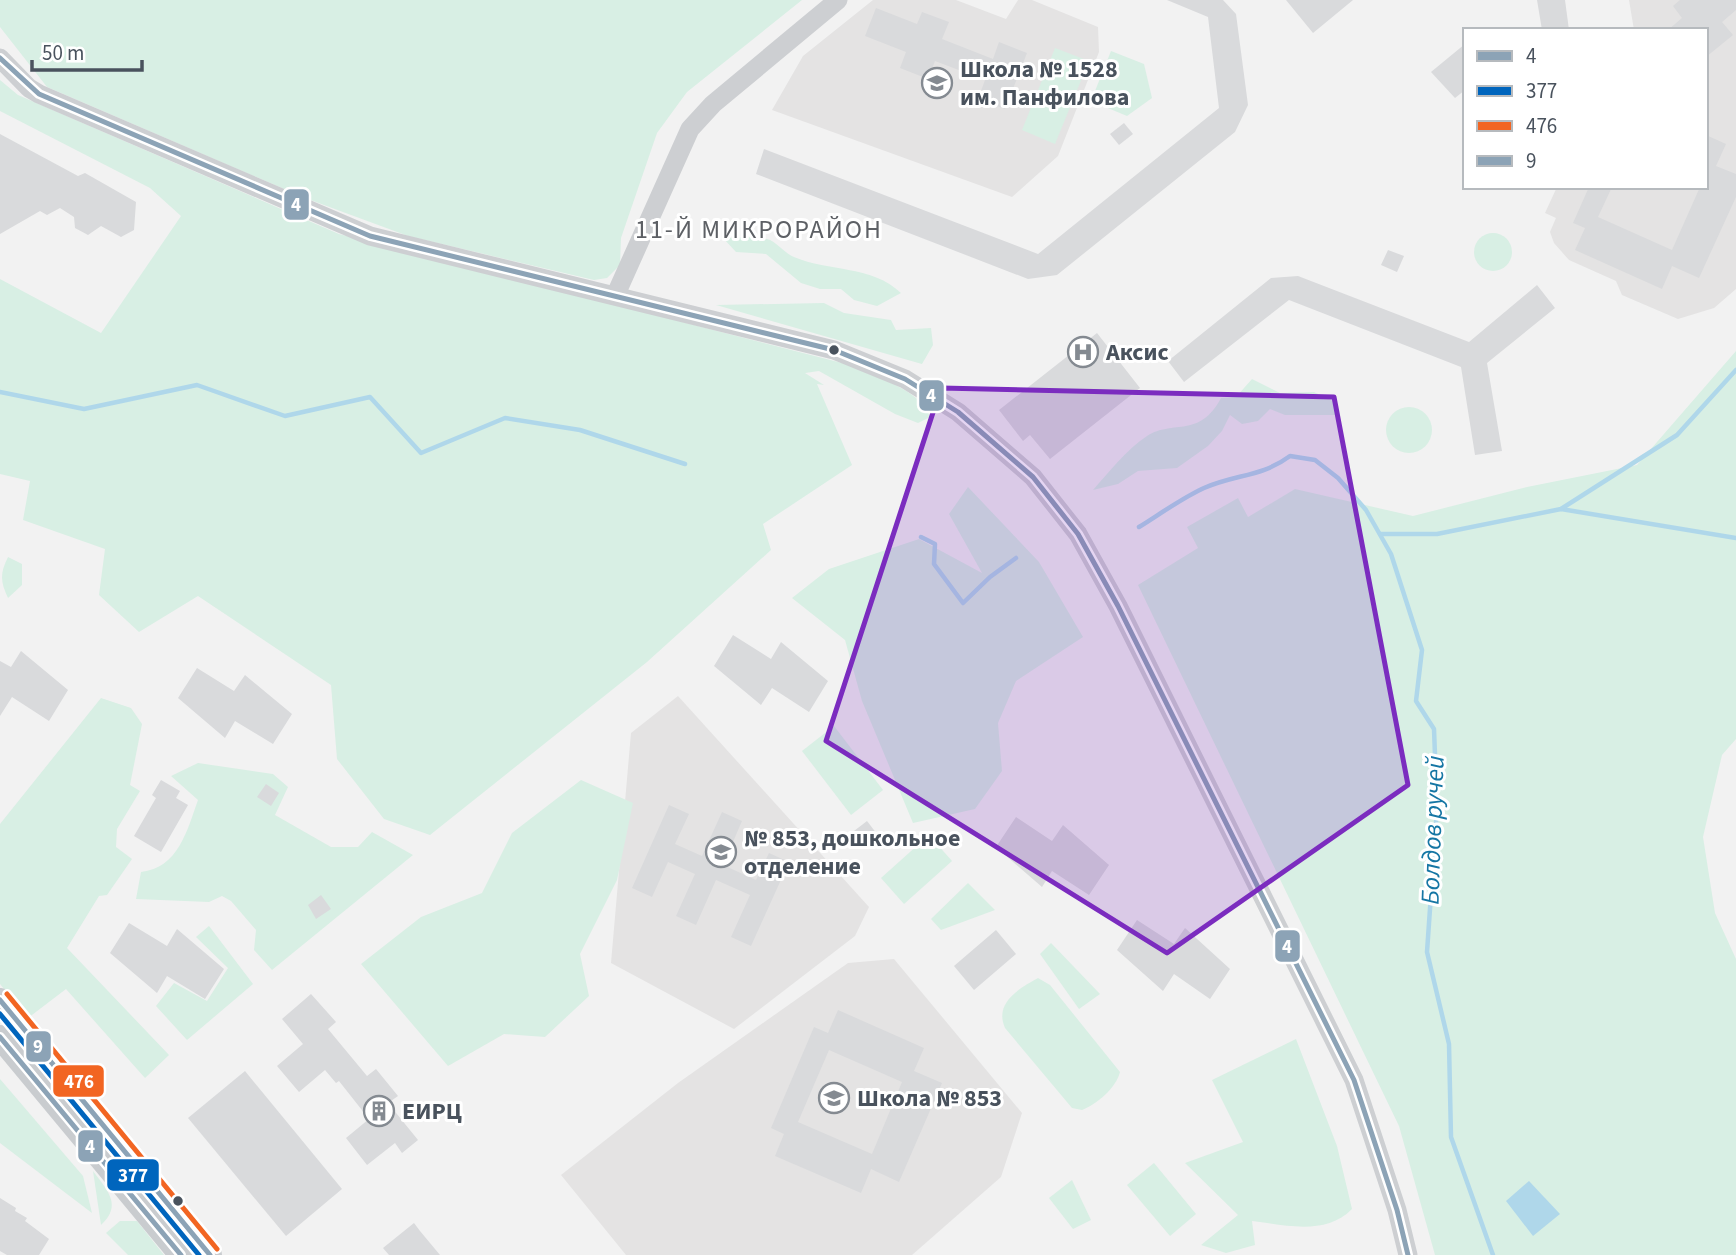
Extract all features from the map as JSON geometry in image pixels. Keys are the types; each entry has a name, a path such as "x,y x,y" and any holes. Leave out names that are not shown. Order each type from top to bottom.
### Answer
{"main road":[{"path":"0,1000 210,1255"},
{"path":"0,1037 181,1255"}],"street":[{"path":"616,294 690,130 713,104 838,0"},
{"path":"0,58 29,88 39,94 370,236 784,335 880,367 958,412 1001,447 1051,497 1078,534 1113,595 1354,1080 1397,1210 1408,1255"}],"highlighted area":[{"path":"941,388 1334,397 1408,785 1167,953 826,741"}],"shaded area":[{"name":"Школа № 1528 им. Панфилова","path":"873,0 956,0 1006,19 1018,0 1032,0 1098,27 1099,52 1058,156 1012,197 772,110 803,56"},
{"path":"1629,0 1736,0 1736,289 1714,308 1678,319 1622,295 1616,281 1569,260 1554,243 1550,232 1556,218 1545,213 1556,189 1708,189 1708,28 1634,28"},
{"name":"№ 853, дошкольное отделение","path":"678,696 869,907 855,936 734,1029 611,963 631,733"},
{"name":"Школа № 853","path":"894,959 1022,1113 1001,1177 912,1255 626,1255 561,1175 678,1083 848,963"}],"green space":[{"path":"0,0 802,0 687,92 657,133 621,238 620,265 607,278 594,280 408,236 305,198 47,87 0,27"},
{"path":"1055,48 1089,61 1055,144 1022,130"},
{"path":"1111,51 1144,64 1152,98 1127,116 1091,101"},
{"path":"0,80 18,95 339,234 846,364 906,391 916,398 930,417 918,423 895,414 819,371 805,373 824,385 817,384 852,465 763,524 771,550 647,662 430,835 384,819 337,759 331,685 198,596 139,632 99,595 105,549 23,520 30,481 0,474 0,279 101,333 181,216 150,188 0,111"},
{"path":"1493,233 1506,239 1512,252 1506,265 1493,271 1480,265 1474,252 1480,239"},
{"path":"723,238 767,239 794,257 864,273 890,284 901,293 877,306 854,300 841,289 820,289 801,283 766,254 736,252"},
{"path":"824,303 844,313 891,320 896,330 931,328 933,345 922,364 716,305"},
{"path":"1736,351 1736,739 1722,755 1703,837 1715,913 1736,959 1736,1255 1435,1255 1399,1126 1138,585 1198,548 1187,527 1238,498 1248,517 1295,489 1413,516 1527,487 1637,465"},
{"path":"1252,379 1280,393 1314,392 1333,401 1338,415 1285,415 1270,409 1258,421 1242,424 1230,415 1222,431 1208,446 1177,468 1138,471 1118,484 1093,490 1125,454 1147,436 1157,431 1195,424 1213,411 1221,398 1236,397"},
{"path":"1409,407 1425,414 1432,430 1425,446 1409,453 1393,446 1386,430 1393,414"},
{"path":"968,487 1039,562 1083,637 1016,681 998,723 1002,771 975,809 913,823 862,701 845,640 792,598 829,569 919,539 982,573 949,514"},
{"path":"8,557 22,564 22,585 8,598 2,577"},
{"path":"101,698 131,708 142,724 130,785 140,791 117,829 116,847 132,859 107,895 99,896 67,948 169,1055 145,1078 66,989 28,1018 0,984 0,824"},
{"path":"834,726 883,790 851,815 802,751"},
{"path":"198,763 273,774 288,787 275,815 331,847 358,847 372,832 413,855 272,970 254,950 256,930 231,901 222,896 209,902 136,899 141,872 154,869 172,856 185,835 198,800 171,776"},
{"path":"581,780 633,803 617,880 580,954 589,996 545,1037 504,1034 448,1066 361,964 421,917 482,893 512,833"},
{"path":"929,835 952,861 904,904 881,878"},
{"path":"968,883 995,910 941,930 931,919"},
{"path":"209,926 253,984 187,1040 156,1006 174,983 207,1001 228,968 196,937"},
{"path":"1051,943 1100,994 1079,1009 1040,954"},
{"path":"1038,978 1050,985 1120,1072 1105,1095 1082,1110 1072,1108 1005,1028 1002,1019 1005,1004 1010,998"},
{"path":"1296,1039 1337,1146 1352,1209 1330,1223 1318,1226 1252,1221 1255,1245 1226,1253 1201,1245 1238,1215 1185,1163 1243,1142 1212,1080"},
{"path":"0,1079 83,1176 92,1213 0,1143"},
{"path":"1154,1163 1196,1214 1170,1236 1127,1185"},
{"path":"93,1171 107,1191 112,1204 108,1218 101,1225"},
{"path":"1072,1180 1091,1220 1073,1229 1049,1198"},
{"path":"120,1221 137,1221 164,1255 128,1255 106,1233"}],"water":[{"path":"1529,1181 1560,1214 1533,1236 1506,1201"}],"building":[{"path":"1167,0 1223,0 1236,14 1248,105 1235,132 1057,275 1028,279 756,174 764,149 1038,254 1219,108 1208,17"},
{"path":"1286,0 1353,0 1313,33"},
{"path":"1537,0 1565,0 1569,28 1542,28"},
{"path":"1680,0 1736,0 1736,10 1722,22 1733,35 1708,55 1708,28 1670,28 1682,18 1673,6"},
{"path":"876,8 917,24 922,12 949,22 942,39 993,59 999,42 1027,53 1005,109 978,99 985,80 935,61 928,79 900,68 906,52 865,36"},
{"path":"1463,46 1463,92 1455,98 1431,72"},
{"path":"1124,123 1133,134 1119,145 1110,134"},
{"path":"0,134 78,176 85,173 136,202 134,230 121,237 101,226 88,235 75,228 74,217 60,208 47,215 40,211 0,234"},
{"path":"1708,136 1726,144 1716,166 1736,174 1736,197 1699,278 1672,266 1662,289 1575,250 1585,228 1573,223 1588,189 1611,189 1598,217 1672,250 1699,189 1708,189"},
{"path":"1388,250 1404,256 1397,272 1381,265"},
{"path":"1298,276 1469,342 1537,285 1555,308 1487,363 1502,451 1475,455 1461,367 1289,300 1184,382 1168,361 1271,278"},
{"path":"1097,333 1140,388 1050,459 1030,435 1023,441 999,410"},
{"path":"733,635 771,659 781,642 828,681 809,712 772,688 761,705 714,666"},
{"path":"21,651 68,690 49,721 12,697 0,716 0,661 11,667"},
{"path":"197,668 234,691 245,675 292,714 273,744 235,721 225,738 178,698"},
{"path":"161,780 180,791 176,798 188,805 161,852 134,836 156,798 152,795"},
{"path":"266,784 279,793 271,806 257,797"},
{"path":"669,805 689,814 675,844 702,856 722,812 742,821 723,865 756,880 769,853 789,862 751,946 731,937 750,895 716,880 696,925 676,916 695,874 668,862 652,897 632,888"},
{"path":"1016,817 1052,841 1063,825 1109,865 1089,895 1052,871 1042,887 996,847"},
{"path":"867,821 877,834 864,844 854,831"},
{"path":"321,895 331,909 316,919 308,905"},
{"path":"1137,920 1174,944 1185,928 1230,969 1210,999 1174,974 1163,991 1117,950"},
{"path":"129,923 167,946 177,929 224,969 205,999 167,976 157,993 110,953"},
{"path":"996,930 1016,954 974,990 954,966"},
{"path":"311,994 336,1022 328,1029 367,1076 376,1069 398,1096 388,1103 418,1140 402,1153 395,1143 367,1165 346,1138 369,1119 339,1081 336,1083 325,1070 299,1092 277,1066 303,1044 282,1019"},
{"path":"838,1010 924,1048 914,1071 942,1083 899,1182 871,1169 861,1193 775,1156 784,1134 771,1128 814,1027 828,1033","holes":["829,1050 902,1082 872,1154 798,1122"]},
{"path":"245,1071 342,1189 286,1236 188,1118"},
{"path":"0,1198 16,1208 15,1211 27,1218 25,1221 49,1239 39,1255 7,1255 0,1251"},
{"path":"414,1223 440,1255 389,1255 383,1248"}],"waterway":[{"path":"1380,534 1437,534 1561,509 1677,435 1736,370"},
{"path":"0,392 84,409 197,385 285,416 370,397 421,453 505,418 580,430 685,464"},
{"name":"Болдов ручей","path":"1139,527 1204,488 1259,472 1290,456 1315,460 1338,478 1366,510 1391,554 1422,650 1416,701 1434,729 1437,808 1427,952 1449,1044 1451,1137 1493,1255"},
{"path":"1561,509 1736,538"},
{"name":"Болдов ручей","path":"921,537 935,544 934,564 963,603 990,577 1016,558"}],"transit line":[{"name":"4","path":"0,58 39,94 370,236 834,350 905,379 958,412 1033,477 1078,534 1118,606 1354,1080 1397,1210 1408,1255"},
{"name":"476","path":"7,994 217,1249"},
{"name":"9","path":"0,1000 210,1255"},
{"name":"377","path":"0,1014 199,1255"},
{"name":"4","path":"0,1037 181,1255"}],"place":[{"name":"Школа № 1528 им. Панфилова","path":"937,83"},
{"name":"Аксис","path":"1083,352"},
{"name":"№ 853, дошкольное отделение","path":"721,852"},
{"name":"Школа № 853","path":"834,1098"},
{"name":"ЕИРЦ","path":"379,1111"}],"district":[{"name":"11-Й МИКРОРАЙОН","path":"759,229"}]}
